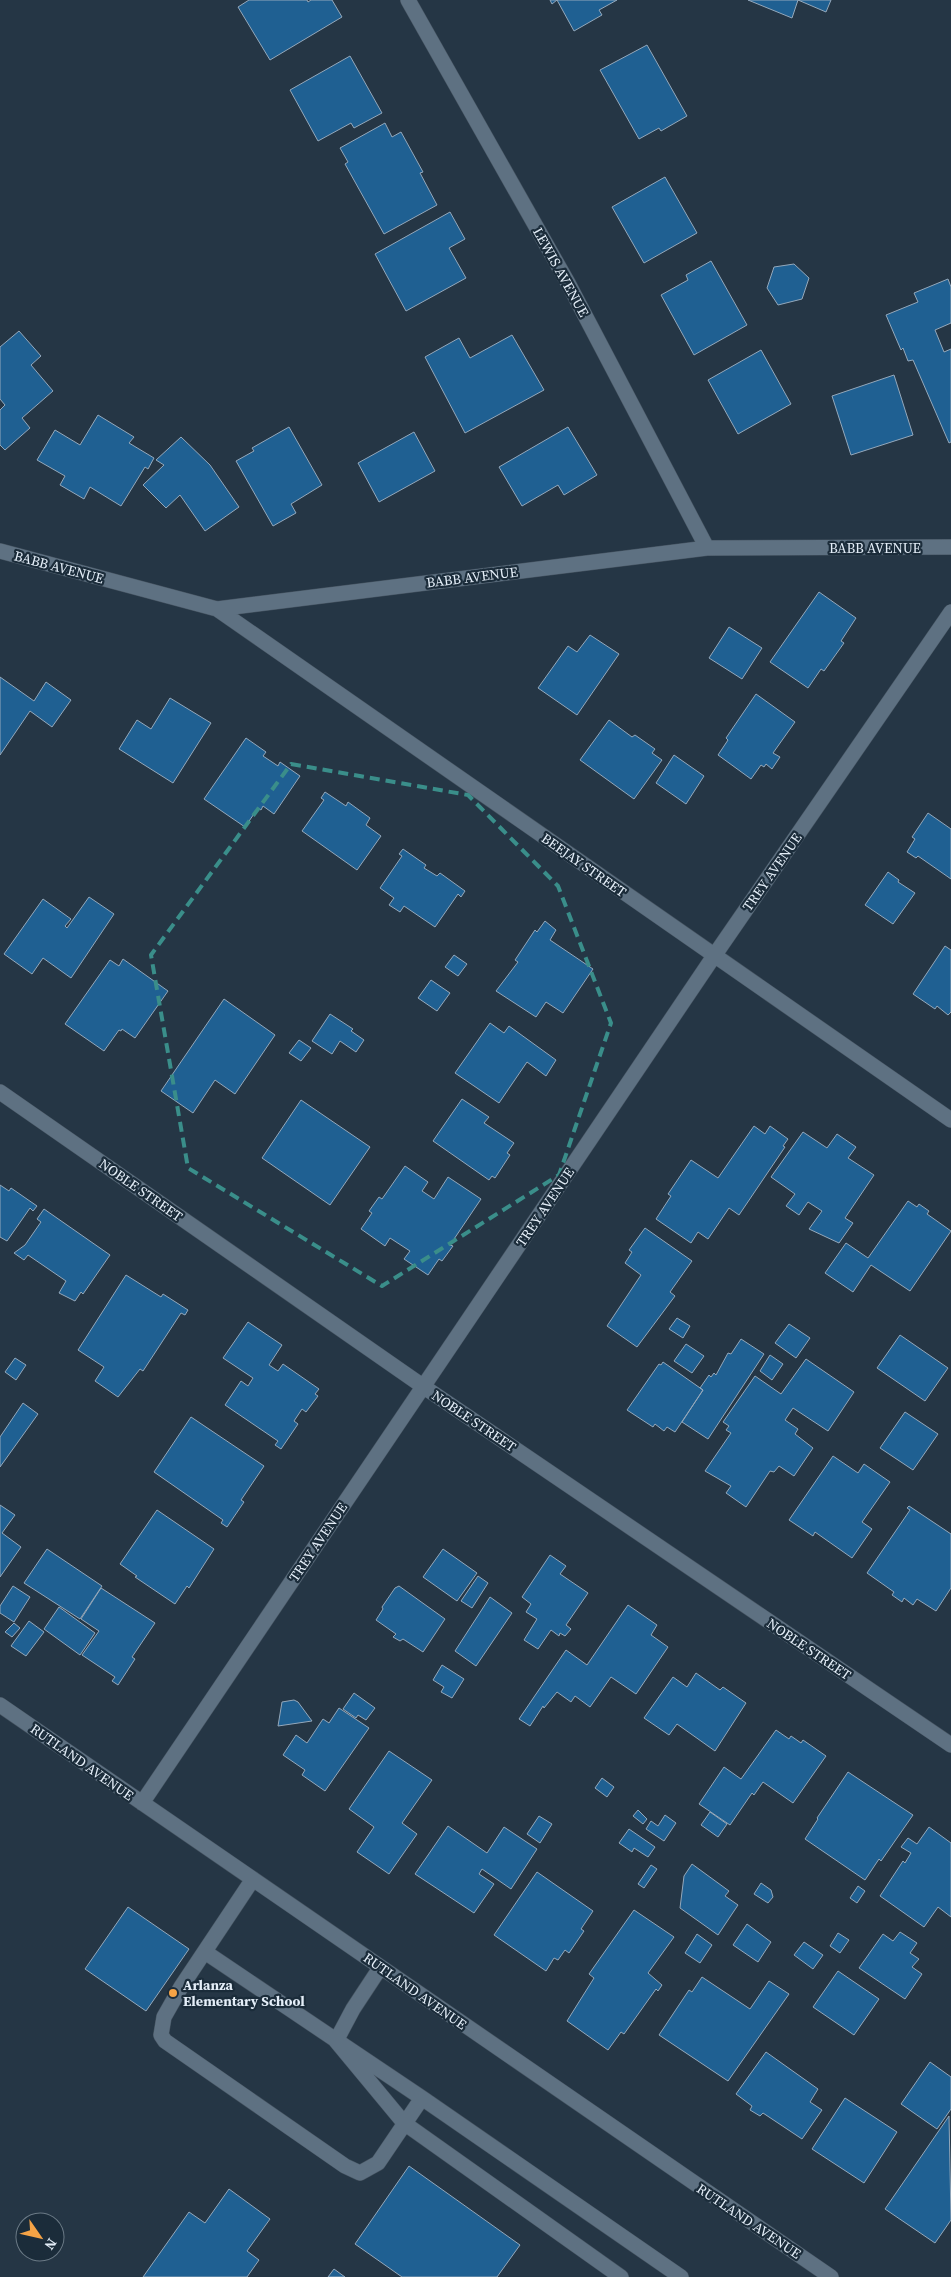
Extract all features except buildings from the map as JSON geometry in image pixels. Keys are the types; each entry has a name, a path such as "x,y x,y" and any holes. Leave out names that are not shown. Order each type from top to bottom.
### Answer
{"street":[{"name":"LEWIS AVENUE","path":"408,0 568,283 707,548"},
{"name":"BABB AVENUE","path":"0,551 217,609 707,548 951,547"},
{"name":"BEEJAY STREET","path":"217,609 951,1120"},
{"name":"TREY AVENUE","path":"142,1803 714,956 951,612"},
{"name":"NOBLE STREET","path":"0,1092 424,1387 951,1745"},
{"name":"RUTLAND AVENUE","path":"0,1705 831,2277"},
{"path":"253,1879 204,1952 164,2017 161,2035 164,2041 345,2166 360,2173 378,2163 422,2098"},
{"path":"204,1952 422,2098 681,2277"},
{"path":"336,2041 353,2009 380,1968"},
{"path":"336,2041 404,2123 621,2277"}],"highlighted area":[{"path":"291,764 468,795 558,886 611,1023 559,1175 382,1286 188,1168 151,955"}],"place":[{"name":"Arlanza Elementary School","path":"173,1993"}]}
